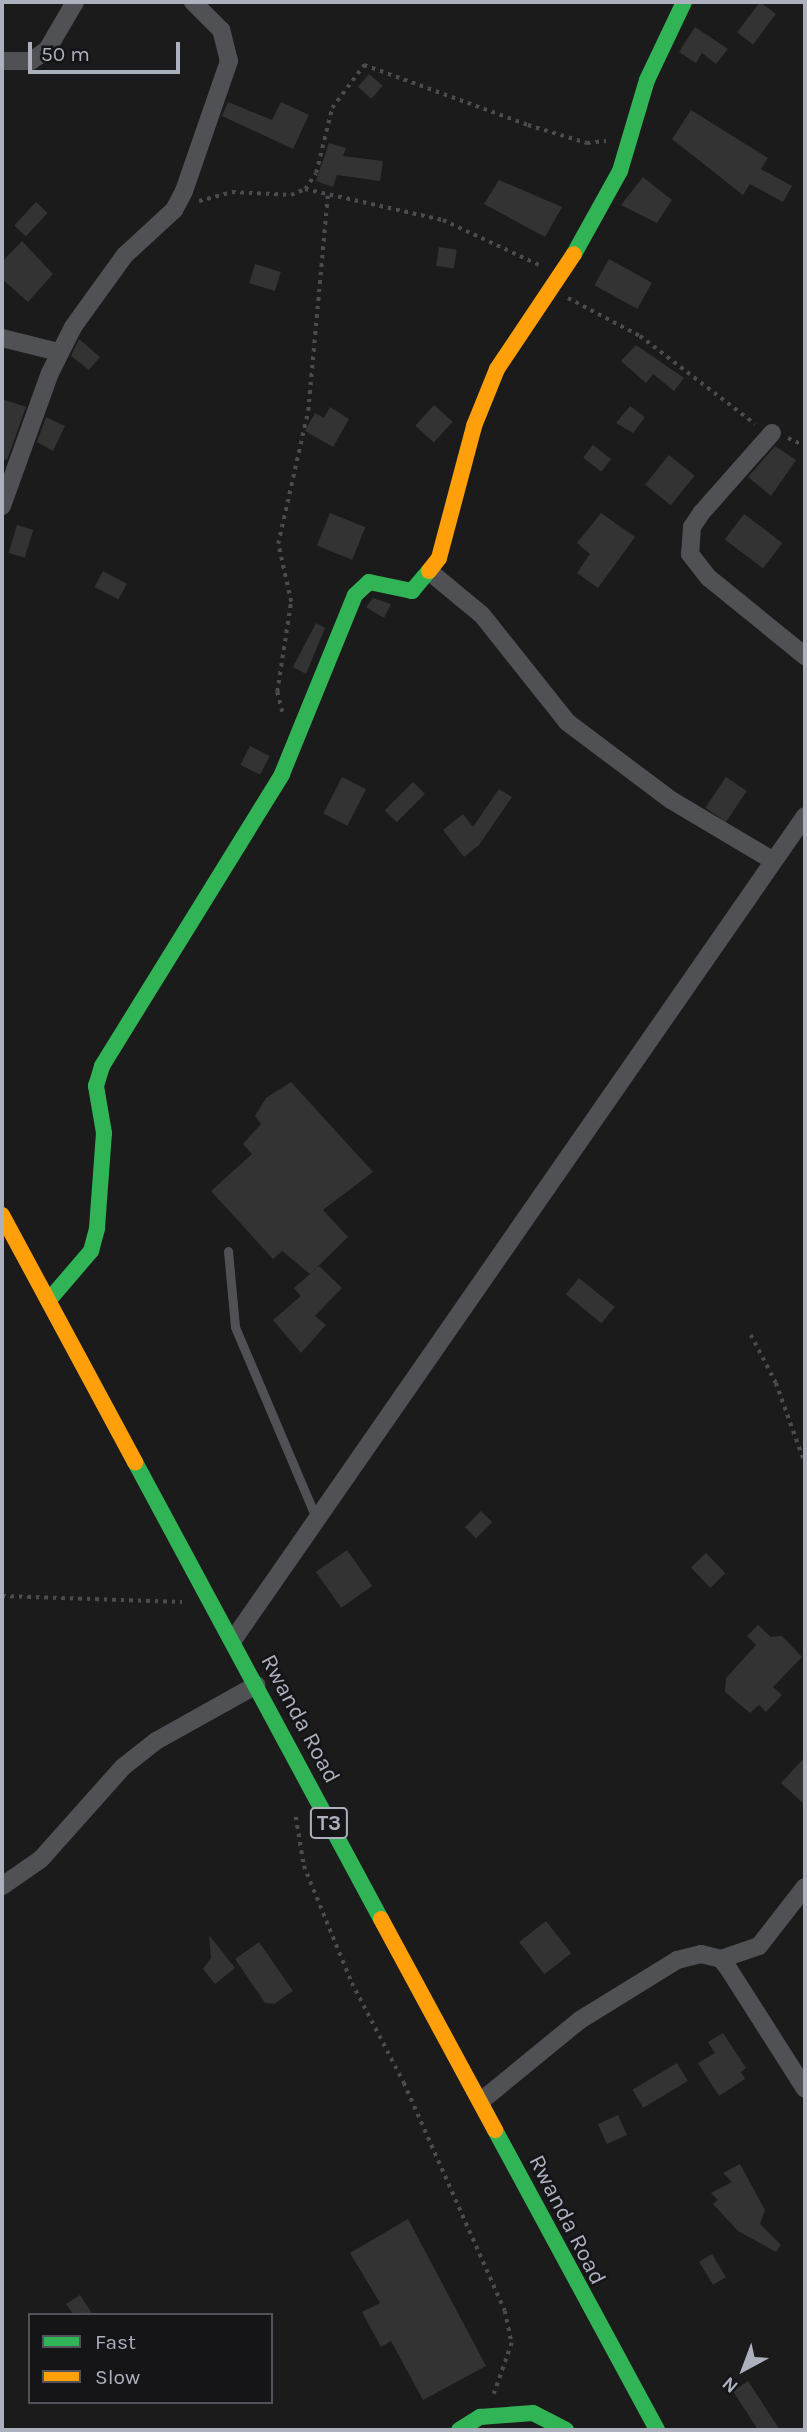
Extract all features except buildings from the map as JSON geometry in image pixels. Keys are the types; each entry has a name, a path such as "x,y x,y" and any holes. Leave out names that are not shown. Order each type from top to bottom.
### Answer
{"main road":[{"path":"49,1300 91,1251 97,1228 104,1133 96,1086 102,1066 265,807 361,588 374,582 412,591 430,572 497,369 600,214 633,131 647,80 684,2"},
{"name":"Rwanda Road","path":"2,1215 657,2430"},
{"path":"459,2430 480,2417 533,2413 566,2430"}],"street":[{"path":"2,61 31,61 47,50 75,2"},
{"path":"2,506 58,352 104,281 174,210 229,61 221,30 193,2"},
{"path":"2,338 58,352"},
{"path":"772,433 702,512 692,527 690,554 709,578 805,656"},
{"path":"430,572 482,615 567,722 671,800 772,860"},
{"path":"233,1640 318,1522 772,860 805,816"},
{"path":"2,1886 41,1859 107,1783 145,1749 256,1685"},
{"path":"481,2101 580,2020 677,1960 701,1954 721,1959 759,1946 805,1887"},
{"path":"721,1959 805,2090"}],"lane":[{"path":"228,1251 235,1327 318,1522"}],"path":[{"path":"305,189 316,173 332,108 364,65 587,143 633,131"},
{"path":"174,210 232,192 291,195 305,189 328,192 443,220 560,277"},
{"path":"301,725 278,706 291,602 278,544 308,411 328,192"},
{"path":"550,291 620,322 734,411 772,433 805,446"},
{"path":"751,1335 776,1383 805,1463"},
{"path":"2,1596 212,1601"},
{"path":"297,1804 295,1827 304,1866 505,2311 512,2343 508,2363 480,2417"}],"traffic: fast":[{"path":"574,254 620,171 647,80 684,2"},
{"path":"49,1300 91,1251 97,1228 104,1133 96,1086 102,1066 282,774 355,595 369,582 412,591 429,571"},
{"path":"135,1462 381,1919"},
{"path":"495,2130 657,2430"},
{"path":"459,2430 480,2417 533,2413 566,2430"}],"traffic: slow":[{"path":"429,571 439,558 474,426 497,369 574,254"},
{"path":"2,1215 135,1462"},
{"path":"381,1919 495,2130"}]}
